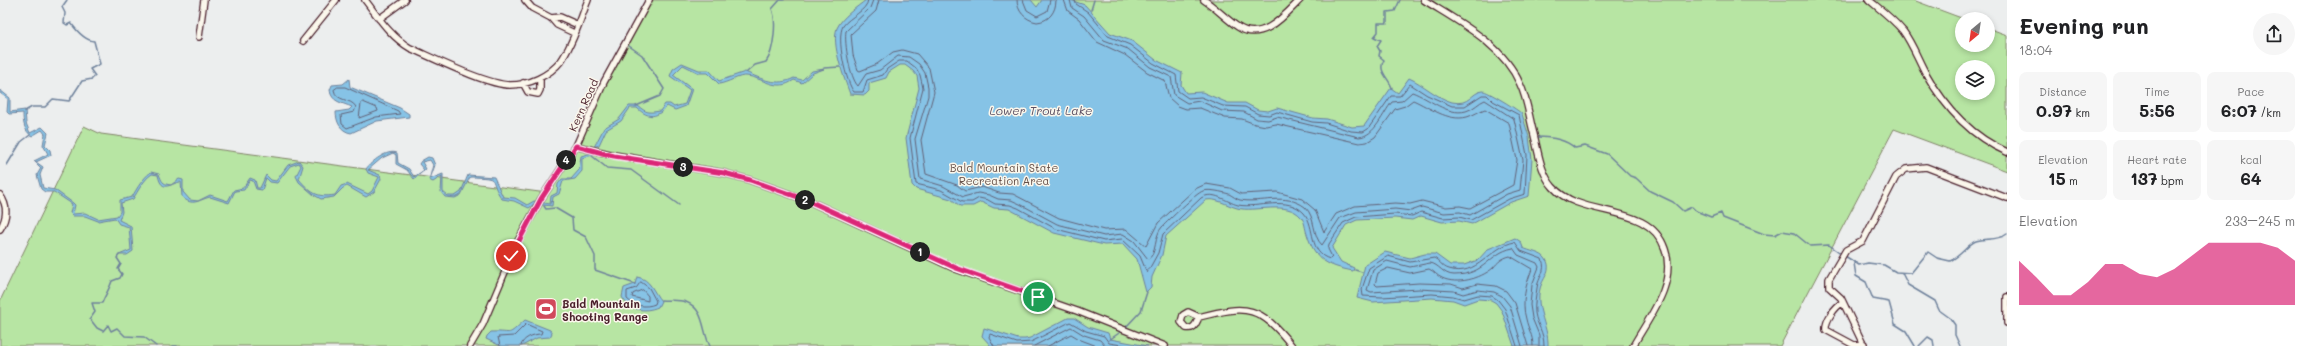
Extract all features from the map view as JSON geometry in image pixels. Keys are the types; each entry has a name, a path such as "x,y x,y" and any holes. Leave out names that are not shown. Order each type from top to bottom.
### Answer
{"street":[{"path":"199,37 204,0"},
{"path":"303,41 336,0"},
{"path":"365,0 398,41 410,48 492,82 510,86 523,84 540,78 561,60 588,0"},
{"path":"379,19 405,0"},
{"path":"525,0 532,8 551,18 558,25 574,33"},
{"name":"Kern Road","path":"470,346 483,324 511,256 541,199 576,146 604,82 649,0"},
{"path":"1204,0 1238,28 1257,32 1280,20 1300,0"},
{"path":"1424,0 1478,35 1501,55 1512,68 1521,85 1541,164 1552,187 1562,196 1575,202 1634,218 1647,225 1658,236 1665,248 1668,262 1668,277 1663,292 1633,346"},
{"path":"1869,0 1904,32 1930,81 1955,115 1972,131 2007,152"},
{"path":"551,18 560,17 578,25"},
{"path":"523,84 528,92 538,94 540,90 540,78"},
{"path":"576,146 614,156 716,172 750,180 809,201 956,268 1077,311 1165,346"},
{"path":"1843,302 1836,307 1827,324 1826,330 1854,346 1864,345 1843,302 1830,287 1829,279 1846,250 1863,241 1896,177 1906,169 1926,167 2007,198"},
{"path":"0,195 6,209 6,217 0,229"},
{"path":"2007,298 2007,323"},
{"path":"1198,317 1226,310 1257,312 1273,323 1292,346"}],"green space":[{"name":"Bald Mountain State Recreation Area","path":"651,0 1913,0 1955,16 1955,52 1995,52 1995,31 2007,35 2007,171 1894,129 1780,346 0,346 0,301 84,126 101,134 547,193"}],"water":[{"name":"Lower Trout Lake","path":"866,0 1031,0 1037,7 1042,0 1070,0 1085,5 1110,33 1132,41 1156,60 1182,73 1181,85 1186,93 1202,92 1228,103 1245,103 1258,110 1268,111 1277,108 1313,118 1327,119 1352,127 1364,126 1391,88 1398,93 1409,78 1452,102 1458,103 1467,101 1479,92 1483,91 1503,101 1522,114 1529,137 1532,159 1529,196 1511,202 1472,224 1459,221 1442,222 1421,216 1412,220 1395,218 1357,220 1346,225 1332,248 1341,262 1354,268 1353,271 1329,264 1318,256 1310,243 1301,217 1295,212 1288,209 1279,208 1244,209 1218,201 1206,200 1166,236 1162,255 1152,277 1151,287 1146,292 1137,259 1123,244 1104,245 1054,233 1009,209 994,208 981,202 973,206 960,206 951,199 916,189 912,185 906,138 919,88 917,76 905,65 900,65 889,72 886,78 869,83 869,91 865,95 850,94 839,61 836,43 837,28 846,16"},
{"path":"682,63 699,70 709,70 719,81 745,72 776,82 788,81 794,78 802,80 812,71 824,69 813,73 802,83 794,80 787,84 775,85 752,77 743,76 719,84 708,73 699,73 683,65 673,75 692,89 686,106 675,110 667,106 660,113 653,116 641,112 637,108 630,108 621,121 606,130 599,145 594,147 604,128 619,119 629,106 638,106 650,112 660,111 665,104 670,104 674,107 685,104 690,90 670,76 673,69"},
{"path":"349,79 350,87 400,108 409,114 409,117 377,121 351,133 347,132 339,125 336,112 349,110 352,107 335,100 330,90 332,85 343,84"},
{"path":"0,90 10,98 10,112 25,110 26,123 30,133 42,127 48,133 45,145 50,150 51,155 36,162 43,167 40,175 43,188 55,190 73,203 75,205 73,214 85,213 98,219 117,216 120,212 120,200 132,197 143,180 151,172 159,174 163,182 171,185 162,185 158,175 152,174 144,182 133,199 121,203 122,212 119,220 131,226 133,251 127,255 119,255 131,250 129,227 119,224 115,218 98,221 85,216 73,216 70,213 72,204 54,192 45,192 41,189 37,175 41,168 34,161 48,154 43,145 45,134 42,130 32,136 29,134 24,126 23,113 9,114 7,112 8,99 0,93"},
{"path":"393,152 397,153 398,163 409,169 414,177 424,170 419,164 421,161 428,157 432,158 435,165 430,179 443,174 443,192 448,196 455,196 461,192 468,175 494,177 503,197 515,198 527,205 534,201 550,204 551,196 557,193 558,184 562,179 571,179 579,170 581,156 592,153 593,155 582,158 582,171 575,179 563,181 559,194 553,197 552,206 534,204 529,208 514,201 502,199 493,180 487,178 470,177 461,195 455,198 445,197 441,192 442,176 433,182 429,180 433,165 430,160 422,162 426,169 414,179 407,170 396,164 396,155 393,153 382,158 368,170 380,175 381,179 374,192 366,197 347,186 334,197 321,199 299,182 296,176 301,166 299,163 290,166 277,183 270,182 266,178 262,190 256,189 253,181 250,180 244,190 235,191 229,203 210,197 196,202 189,202 182,197 181,182 171,185 179,179 183,180 183,192 190,200 198,201 210,195 228,201 234,190 243,188 250,178 255,180 257,188 260,188 266,175 271,180 276,181 288,165 299,161 303,166 299,179 307,188 319,195 335,195 341,186 347,184 368,194 372,191 379,177 368,173 366,169 384,154"},
{"path":"1515,238 1521,242 1523,248 1538,253 1547,261 1548,271 1539,291 1539,299 1548,338 1548,346 1514,346 1502,311 1496,303 1491,300 1478,299 1464,304 1453,300 1432,298 1373,302 1357,298 1365,265 1385,252 1410,258 1425,254 1435,254 1450,265 1464,265 1478,260 1488,249"},
{"path":"637,277 646,280 649,283 661,301 658,307 647,310 637,309 629,305 622,297 624,288 635,284"},
{"path":"1068,318 1074,318 1088,327 1108,333 1110,339 1148,346 991,346 982,336 984,328 1018,339 1030,338"},
{"path":"525,320 550,330 552,333 550,337 537,338 522,346 501,346 486,339 491,332 510,332"}],"waterway":[{"path":"25,111 32,107 45,107 53,99 69,101 82,81 92,79 95,76 90,69 100,64 94,41 84,37 71,23 67,25 64,23 65,13 62,7 67,0"},
{"path":"747,72 755,65 766,62 769,57 774,36 774,14 772,9 780,0 784,0"},
{"path":"1091,10 1094,0"},
{"path":"1392,88 1382,68 1384,60 1379,56 1380,51 1377,46 1381,40 1374,37 1378,32 1378,23 1387,23 1387,12 1395,11 1400,0"},
{"path":"629,46 642,55 664,89 660,96 636,106"},
{"path":"824,68 840,67"},
{"path":"7,165 21,142 30,135"},
{"path":"1537,137 1557,139 1567,142 1575,148 1585,146 1607,154 1630,176 1636,178 1650,191 1673,202 1683,211 1692,207 1696,211 1711,217 1721,213 1723,218 1764,234 1775,235 1782,231 1794,233 1810,246 1829,245 1842,254"},
{"path":"592,156 607,168 631,170 679,205"},
{"path":"544,206 546,209 555,208 572,218 573,230 586,237 595,256 595,270 635,284"},
{"path":"1845,256 1859,265 1868,263 1884,265 1896,272 1911,273 1928,252 1937,258 1950,261 1976,241 2000,238 2007,234"},
{"path":"119,255 117,258 121,264 118,269 122,274 120,278 112,281 102,303 92,303 95,312 90,319 97,328 103,331 108,325 111,331 117,328 125,336 144,337 156,346"},
{"path":"1854,263 1856,276 1866,282 1873,299 1889,302 1895,324 1906,331 1915,346"},
{"path":"1355,270 1362,272"},
{"path":"1902,273 1908,285 1935,301 1939,310 1950,318 1955,325 1955,335 1960,346"},
{"path":"1125,328 1141,311 1147,292"},
{"path":"661,300 680,301 692,305 700,315 710,346"},
{"path":"1109,340 1122,331"},
{"path":"1919,346 1928,337 1933,340 1934,346"}],"place":[{"name":"Bald Mountain Shooting Range","path":"546,309"}],"route":[{"path":"511,256 541,199 576,146 614,156 724,173 750,180 809,201 956,268 1038,297"}]}
